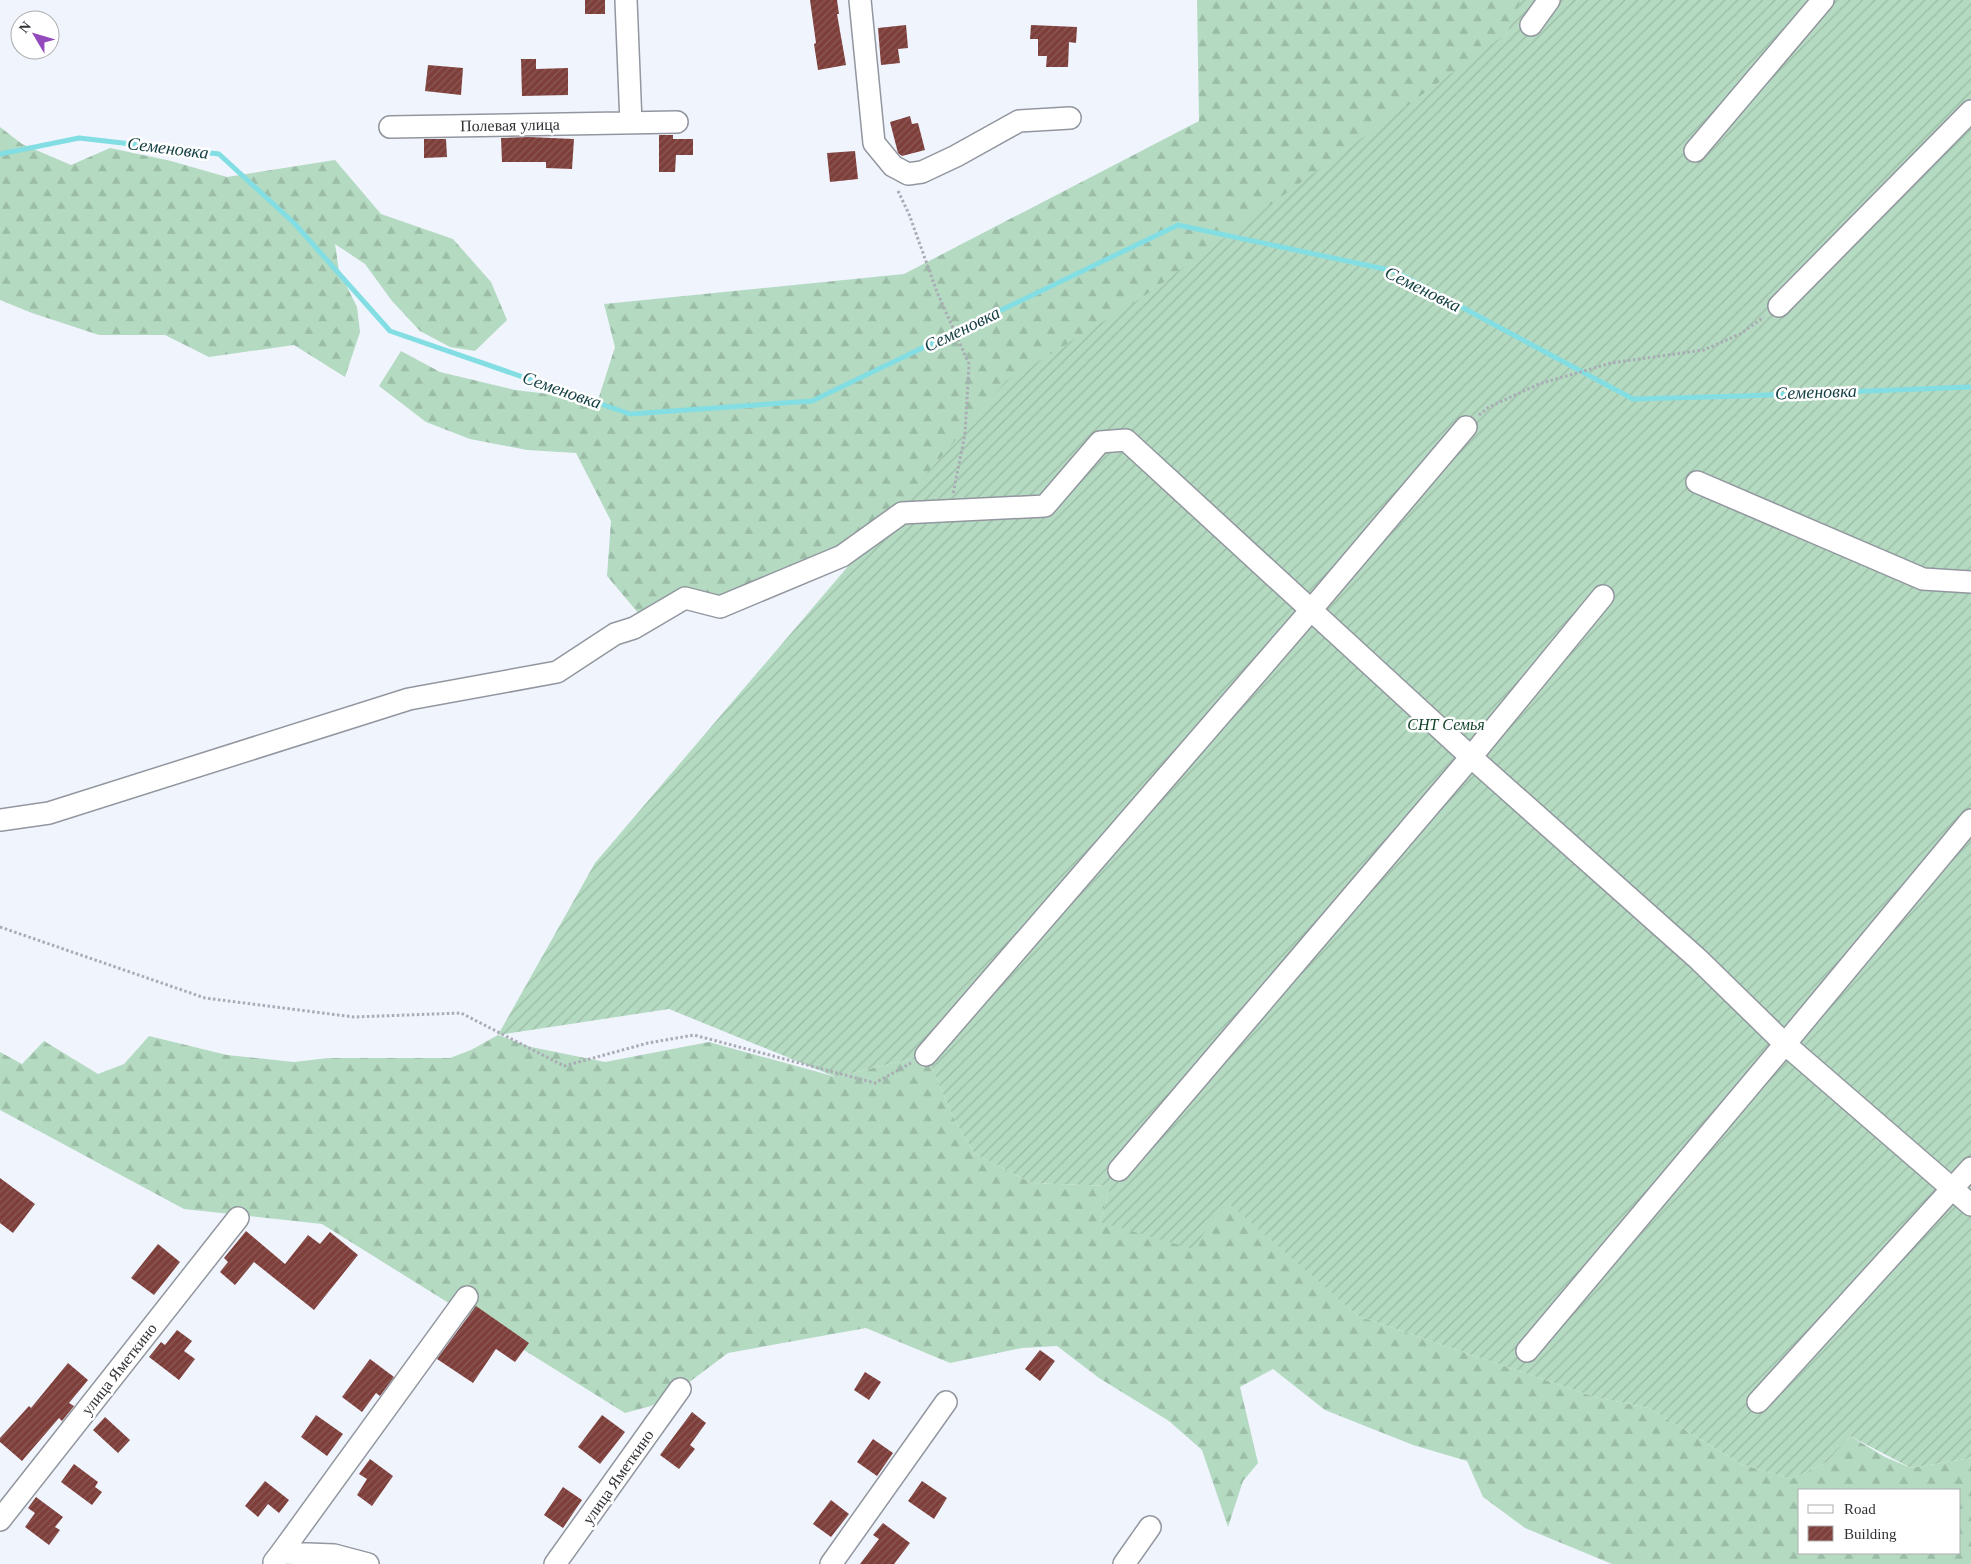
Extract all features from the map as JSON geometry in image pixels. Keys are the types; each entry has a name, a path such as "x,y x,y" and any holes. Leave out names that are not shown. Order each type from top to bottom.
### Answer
{"street":[{"path":"626,0 631,123"},
{"path":"860,0 874,143 893,166 908,174 922,172 956,156 1019,121 1070,118"},
{"path":"1531,26 1549,0"},
{"path":"1695,151 1823,0"},
{"path":"1779,306 1971,111"},
{"name":"Полевая улица","path":"390,127 677,122"},
{"path":"926,1055 1311,610 1466,427"},
{"path":"0,820 49,813 409,699 557,672 615,634 634,628 685,598 720,607 842,556 902,514 1045,506 1100,442 1126,440 1471,757 1698,959 1785,1044 1971,1205"},
{"path":"1697,482 1923,579 1971,582"},
{"path":"1119,1170 1471,757 1603,596"},
{"path":"1527,1351 1971,820"},
{"path":"1758,1402 1971,1168"},
{"name":"улица Яметкино","path":"0,1520 238,1218"},
{"path":"276,1559 468,1297"},
{"name":"улица Яметкино","path":"555,1564 680,1389"},
{"path":"831,1564 946,1402"},
{"path":"1124,1564 1150,1527"},
{"path":"276,1559 334,1555 368,1564"}],"path":[{"path":"896,187 909,214 937,292 970,364 965,434 950,511"},
{"path":"1466,427 1489,406 1539,384 1612,362 1704,350 1740,334 1779,306"},
{"path":"0,927 205,998 354,1017 461,1014 564,1066 648,1043 694,1035 875,1083 926,1055"}],"green space":[{"path":"1197,0 1524,0 1507,33 902,513 720,607 685,598 645,621 607,576 611,521 576,453 527,450 470,439 426,422 379,386 401,351 440,372 515,390 598,400 615,347 604,304 904,274 1199,121"},
{"name":"СНТ Семья","path":"1521,0 1971,0 1971,1458 1911,1468 1850,1436 1827,1462 1791,1479 1741,1464 1649,1408 1595,1397 1358,1316 1226,1201 1193,1249 1100,1222 1110,1186 1032,1183 975,1154 955,1121 926,1055 836,1077 669,1009 498,1035 595,863 1006,381 1140,299 1507,33"},
{"path":"0,127 22,144 71,165 110,148 171,161 227,177 335,160 381,214 453,239 491,282 507,320 475,351 450,347 420,331 392,301 365,264 335,244 339,271 357,307 360,332 345,377 294,345 209,357 165,335 99,335 32,313 0,300"},
{"path":"498,1035 531,1047 605,1062 709,1042 836,1077 926,1055 955,1121 975,1154 1032,1183 1110,1186 1100,1222 1226,1200 1358,1316 1595,1397 1649,1408 1741,1464 1791,1479 1827,1462 1850,1436 1885,1457 1911,1468 1971,1458 1971,1564 1612,1564 1525,1528 1483,1497 1467,1461 1413,1445 1325,1410 1273,1369 1240,1387 1258,1463 1243,1481 1228,1527 1202,1450 1169,1421 1099,1378 1057,1346 1022,1348 950,1363 866,1328 728,1353 680,1389 651,1406 625,1413 322,1224 184,1209 0,1110 0,1052 22,1064 44,1041 98,1074 124,1064 149,1036 227,1055 294,1062 328,1058 450,1058 471,1050"}],"building":[{"path":"585,0 605,0 605,14 585,14"},
{"path":"810,0 837,0 839,14 837,14 846,65 818,70"},
{"path":"906,25 908,48 898,49 900,63 881,65 878,28"},
{"path":"1031,25 1077,27 1076,43 1069,42 1068,67 1046,67 1047,56 1038,56 1038,39 1030,39"},
{"path":"521,59 536,59 536,69 568,68 568,95 522,96"},
{"path":"428,65 463,68 461,95 425,91"},
{"path":"910,116 912,124 918,123 925,150 902,156 898,153 890,122"},
{"path":"659,135 673,135 673,139 693,139 693,155 676,155 675,172 659,172"},
{"path":"501,138 574,139 572,169 546,168 546,162 502,162"},
{"path":"424,139 446,139 447,157 424,158"},
{"path":"855,151 858,179 830,182 827,153"},
{"path":"0,1178 35,1204 13,1233 0,1223"},
{"path":"246,1231 285,1264 308,1235 320,1244 330,1232 358,1255 314,1310 254,1262 235,1285 220,1272 228,1262 224,1258"},
{"path":"158,1244 180,1262 154,1295 131,1278"},
{"path":"476,1306 529,1343 515,1362 496,1349 473,1383 437,1359"},
{"path":"177,1330 192,1341 184,1351 195,1359 179,1380 149,1357 161,1342 165,1345"},
{"path":"1040,1350 1055,1361 1040,1381 1025,1369"},
{"path":"370,1359 394,1377 380,1396 376,1393 362,1412 342,1397"},
{"path":"68,1363 88,1380 69,1403 74,1406 62,1421 59,1418 22,1461 0,1442 0,1438 29,1406 31,1408"},
{"path":"865,1372 881,1382 869,1400 854,1390"},
{"path":"692,1412 706,1423 690,1445 695,1449 679,1469 660,1455"},
{"path":"316,1415 343,1434 327,1456 301,1437"},
{"path":"602,1415 625,1432 600,1464 578,1447"},
{"path":"105,1417 130,1440 118,1453 93,1430"},
{"path":"873,1439 893,1453 877,1476 857,1462"},
{"path":"370,1459 393,1476 372,1506 357,1495 367,1479 359,1474"},
{"path":"74,1464 98,1482 95,1487 102,1492 92,1505 61,1482"},
{"path":"265,1481 289,1500 279,1513 268,1504 258,1517 245,1506"},
{"path":"922,1481 947,1498 934,1519 908,1501"},
{"path":"563,1487 582,1500 563,1528 544,1515"},
{"path":"36,1497 63,1517 55,1527 60,1530 49,1545 25,1527 35,1513 28,1508"},
{"path":"831,1500 849,1514 831,1537 813,1524"},
{"path":"883,1523 910,1543 894,1564 860,1564 879,1539 873,1535"}],"waterway":[{"name":"Семеновка","path":"0,154 79,138 219,154 294,223 390,331 630,414 812,401 1178,225 1394,271 1633,399 1971,387"}]}
